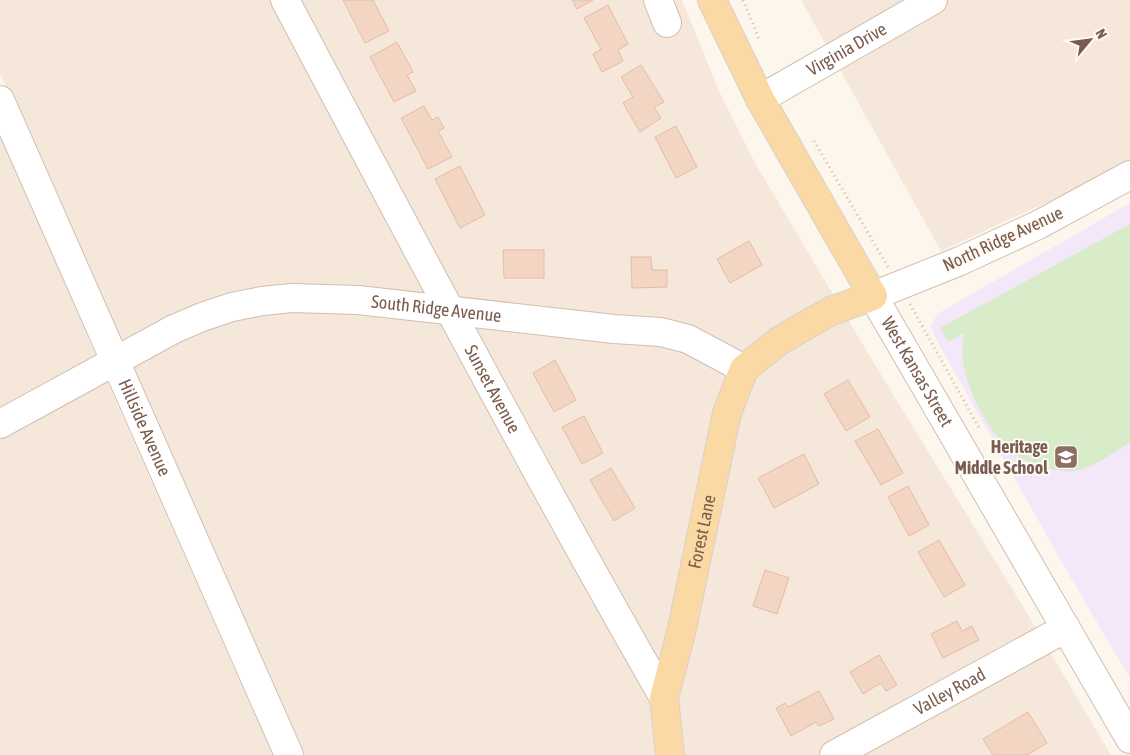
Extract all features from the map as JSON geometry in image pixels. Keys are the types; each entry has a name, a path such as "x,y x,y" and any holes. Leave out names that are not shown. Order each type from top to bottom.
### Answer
{"main road":[{"name":"West Kansas Street","path":"712,0 760,99 873,296"},
{"path":"744,369 779,341 801,328 832,311 873,296"},
{"name":"Forest Lane","path":"664,698 681,633 727,413 744,369"},
{"name":"Sunset Avenue","path":"664,698 670,755"}],"street":[{"name":"Sunset Avenue","path":"285,0 449,310 664,698"},
{"name":"Virginia Drive","path":"760,99 933,0"},
{"name":"Hillside Avenue","path":"0,100 289,755"},
{"name":"North Ridge Avenue","path":"873,296 960,261 1038,224 1130,175"},
{"name":"West Kansas Street","path":"873,296 1130,739"},
{"name":"South Ridge Avenue","path":"0,424 174,329 232,307 292,298 358,300 614,329 661,332 688,339 744,369"},
{"name":"Valley Road","path":"834,755 1066,628"}],"path":[{"path":"742,0 760,42"},
{"path":"810,136 885,262"},
{"path":"922,323 982,433"}],"shaded area":[{"path":"0,0 650,0 655,9 677,0 682,0 719,91 755,163 1111,755 293,755 0,73"},
{"path":"801,0 1130,0 1130,164 941,251"},
{"path":"0,129 97,359 0,413"},
{"name":"Heritage Middle School","path":"1130,203 1130,678 1068,573 937,341 931,327 937,314"},
{"path":"105,377 274,755 0,755 0,438"}],"green space":[{"name":"Heritage Middle School","path":"1130,224 1130,442 1097,463 1076,471 1051,469 1021,458 1006,447 998,438 976,402 964,367 962,350 964,333 948,342 940,328"}],"building":[{"path":"343,0 373,0 389,31 365,43"},
{"path":"572,0 593,0 577,9"},
{"path":"608,5 628,44 618,50 623,61 602,72 593,54 601,49 584,18"},
{"path":"397,42 413,72 407,75 416,91 394,102 370,57"},
{"path":"641,65 664,102 654,107 661,118 640,132 623,103 633,97 621,77"},
{"path":"424,106 432,120 438,117 444,128 438,131 452,157 428,169 401,118"},
{"path":"676,126 697,167 676,178 655,137"},
{"path":"460,166 485,215 460,228 435,179"},
{"path":"749,241 762,265 730,283 717,259"},
{"path":"503,250 544,250 544,278 504,278"},
{"path":"631,257 651,257 652,270 667,270 667,287 632,288"},
{"path":"555,360 576,400 554,412 533,373"},
{"path":"848,380 870,417 846,431 824,394"},
{"path":"584,416 603,453 582,464 562,427"},
{"path":"878,429 903,473 881,485 855,441"},
{"path":"804,454 819,484 774,508 758,478"},
{"path":"611,468 635,508 614,521 590,480"},
{"path":"908,486 929,525 909,536 888,497"},
{"path":"939,540 965,585 944,597 918,552"},
{"path":"765,570 789,578 777,614 753,606"},
{"path":"957,621 962,631 972,626 979,640 943,658 931,634"},
{"path":"879,655 897,685 886,691 881,683 863,694 850,672"},
{"path":"819,691 834,719 819,726 816,722 791,736 776,708 785,703 788,707"},
{"path":"1028,712 1047,743 1027,755 993,755 983,739"}],"place":[{"name":"Heritage Middle School","path":"1066,457"}]}
